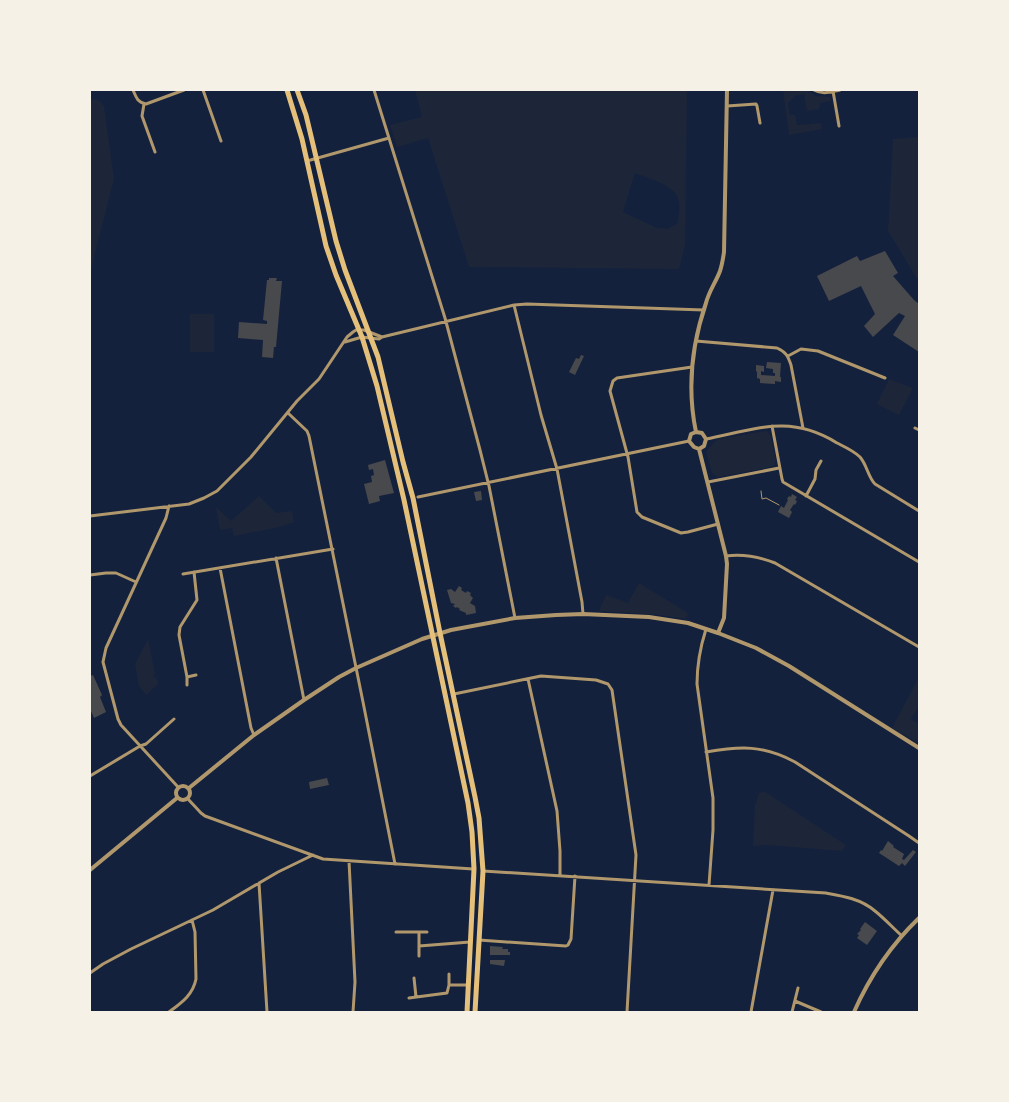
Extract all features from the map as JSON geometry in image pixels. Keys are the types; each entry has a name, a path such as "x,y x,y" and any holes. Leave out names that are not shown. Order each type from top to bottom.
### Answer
{"highway":[{"path":"286,90 295,115 331,260 360,329 379,394 404,500 468,804 474,851 474,869 467,1012"},
{"path":"297,90 306,115 336,241 378,359 403,462 416,498 440,633 479,818 482,871 476,1012"},
{"path":"404,500 416,498"}],"street":[{"path":"133,90 137,100 144,104 184,90"},
{"path":"203,90 221,141"},
{"path":"374,90 446,322 488,482 515,618"},
{"path":"696,432 691,395 692,367 696,341 708,296 720,271 724,252 727,90"},
{"path":"814,90 821,93 840,90"},
{"path":"833,91 838,126"},
{"path":"144,104 142,116 155,152"},
{"path":"727,106 756,104 760,123"},
{"path":"306,161 389,138"},
{"path":"345,342 362,337 380,339 514,304 704,310"},
{"path":"514,304 556,469 583,614"},
{"path":"90,516 197,501 217,491 258,449 297,402 318,381 353,332 360,329 382,337"},
{"path":"696,341 776,348 784,352 788,356 803,428"},
{"path":"788,356 801,350 818,351 885,378"},
{"path":"692,367 617,378 613,381 610,390 627,454 639,515 681,532 719,524"},
{"path":"288,413 307,431 309,436 395,864"},
{"path":"772,426 783,482 919,562"},
{"path":"706,438 772,426 803,428 826,436 857,454 874,483 919,511"},
{"path":"915,428 919,430"},
{"path":"689,441 692,434 696,432 702,433 706,438"},
{"path":"699,449 704,446 706,438"},
{"path":"416,498 689,441"},
{"path":"689,441 694,447 699,449"},
{"path":"699,449 719,524 727,564 724,618 718,633"},
{"path":"806,496 815,479 816,470 821,461"},
{"path":"708,482 779,468"},
{"path":"169,506 166,518 106,648 103,662 121,725 178,788"},
{"path":"183,574 333,549"},
{"path":"726,556 743,555 776,563 919,647"},
{"path":"276,558 304,700"},
{"path":"220,568 254,735"},
{"path":"187,685 187,676 178,635 180,628 197,600 194,572"},
{"path":"90,575 116,574 136,582"},
{"path":"189,788 254,735 304,700 356,668 412,643 451,630 515,618 583,614 657,618 688,623 756,648 919,748"},
{"path":"706,629 698,657 697,684 713,798 714,816 709,885"},
{"path":"187,676 196,675"},
{"path":"454,694 528,678 547,676 596,680 607,683 612,690 636,855 627,1012"},
{"path":"528,678 557,810 560,875"},
{"path":"90,776 146,744 174,719"},
{"path":"706,752 749,747 784,756 919,843"},
{"path":"177,798 175,794 178,788 182,786 189,788"},
{"path":"188,798 189,788"},
{"path":"177,798 183,800 188,798"},
{"path":"90,870 177,798"},
{"path":"188,798 205,816 326,859 474,869"},
{"path":"90,973 131,949 225,904 258,883 314,855"},
{"path":"349,861 355,982 353,1012"},
{"path":"482,871 826,893 845,896 859,901 876,911 902,936"},
{"path":"479,940 568,945 571,941 575,876"},
{"path":"258,883 267,1012"},
{"path":"751,1012 773,890"},
{"path":"854,1012 886,956 919,918"},
{"path":"169,1012 189,995 195,985 195,932 192,920"},
{"path":"396,932 427,932"},
{"path":"418,932 419,956"},
{"path":"419,946 470,942"},
{"path":"409,998 447,994 449,974"},
{"path":"414,978 416,997"},
{"path":"449,984 468,985"},
{"path":"792,1012 798,988"},
{"path":"795,1001 821,1012"}],"lane":[{"path":"761,491 762,499 766,498 779,505"}],"shaded area":[{"path":"415,90 687,90 685,245 679,269 469,267 428,138 397,147 390,125 422,117","holes":["635,173 652,179 674,192 679,206 677,224 667,229 657,228 623,212"]},
{"path":"783,90 807,90 816,96 829,97 831,101 820,103 819,109 807,111 804,94 795,96 788,103 790,115 795,115 797,125 821,123 822,129 789,135"},
{"path":"90,99 99,100 104,106 114,179 90,273"},
{"path":"919,137 919,282 888,231 893,139"},
{"path":"190,314 214,314 214,352 190,352"},
{"path":"889,379 913,388 899,415 877,404"},
{"path":"766,431 771,437 776,461 774,465 718,477 712,473 707,451 718,439"},
{"path":"259,496 276,513 292,511 294,522 234,536 232,528 220,530 216,507 231,521"},
{"path":"639,583 688,613 686,619 659,615 599,611 606,595 628,603"},
{"path":"148,639 155,674 153,676 157,679 158,684 146,695 139,686 135,664"},
{"path":"919,677 919,706 911,719 919,724 919,743 892,728"},
{"path":"764,792 846,845 842,851 767,845 753,846 755,806 759,793"}],"building":[{"path":"885,251 898,273 893,276 919,304 919,352 893,335 905,316 899,313 873,337 864,326 875,314 861,286 829,301 817,276 857,256 860,261"},
{"path":"269,278 277,278 276,281 282,281 276,347 274,347 273,358 262,357 263,340 238,338 239,322 267,324 267,321 263,320 267,280"},
{"path":"581,355 584,356 575,375 569,372 576,358 579,359"},
{"path":"767,362 781,363 781,382 775,381 775,384 760,383 760,379 757,378 756,365 764,366 764,372 761,371 761,375 775,376 773,369 766,368"},
{"path":"385,460 394,493 379,496 380,501 369,504 364,484 372,482 371,476 374,475 373,469 369,470 368,465"},
{"path":"481,491 482,500 476,501 474,492"},
{"path":"792,494 797,497 795,500 797,501 790,510 792,512 789,518 778,512 781,506 784,508 787,499"},
{"path":"459,586 466,593 467,591 471,593 470,595 473,598 470,603 475,606 476,613 466,615 466,613 453,606 455,604 451,603 447,590 451,589 455,592"},
{"path":"93,675 102,695 100,697 106,712 94,718 90,709 90,676"},
{"path":"327,778 329,785 310,789 309,782"},
{"path":"888,841 893,847 904,854 902,859 904,860 913,850 916,852 905,866 902,863 899,866 879,853"},
{"path":"865,922 877,931 867,945 857,938 859,935 857,934"},
{"path":"490,946 508,949 510,955 490,955"},
{"path":"490,960 505,960 504,966 490,964"}]}
